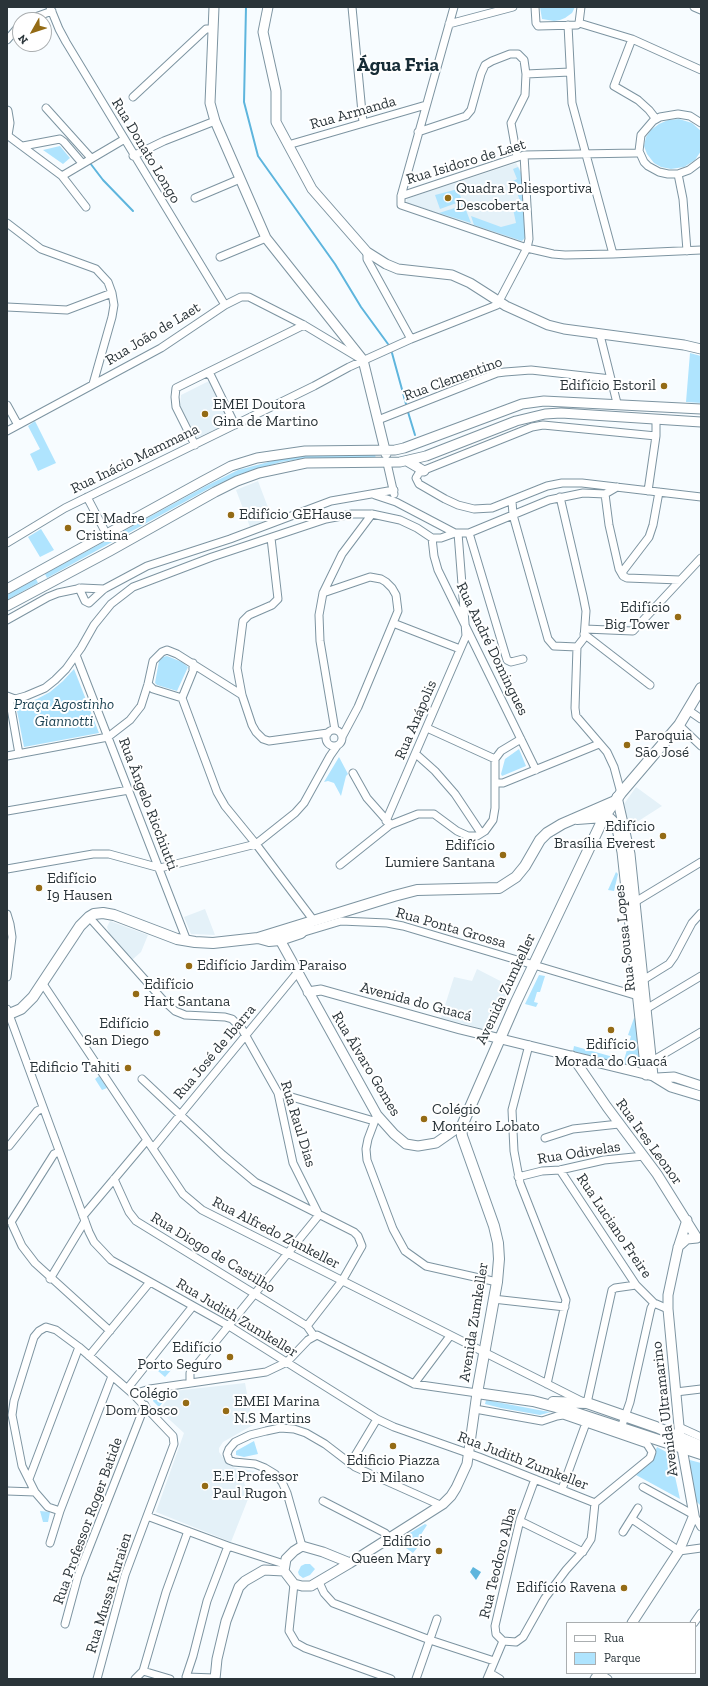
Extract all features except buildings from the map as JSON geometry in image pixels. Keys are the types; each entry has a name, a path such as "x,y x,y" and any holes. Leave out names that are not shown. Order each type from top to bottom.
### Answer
{"main road":[{"name":"Avenida Zumkeller","path":"477,1393 497,1282 499,1259 498,1242 494,1226 462,1136 461,1128 500,1038 604,817 618,797 678,725 688,710 700,686"},
{"path":"269,937 280,940 298,931 312,921 417,890 486,889 503,886 516,877 544,835 552,828 618,797"},
{"path":"571,820 604,817"},
{"path":"8,1013 21,1009 43,984 67,945 89,917 99,914 114,915 177,939 187,941 213,942 258,938 298,931"},
{"path":"477,1393 533,1401 567,1410 701,1454"},
{"path":"533,1401 539,1400 586,1403 679,1432 701,1446"}],"street":[{"path":"214,7 210,103 215,121 266,238 363,360 396,502"},
{"path":"268,7 264,23 264,36 276,91 276,120 288,145 314,191 367,252 386,264 398,269 452,275 470,283 500,302 548,325 600,335 684,345 701,349"},
{"path":"352,7 363,123"},
{"path":"454,7 418,132 400,204 527,248 565,255 701,250"},
{"path":"449,24 513,7"},
{"path":"535,7 538,26 577,25 579,23 632,39 701,70"},
{"path":"579,23 581,7"},
{"path":"694,7 701,10"},
{"name":"Rua Donato Longo","path":"51,9 66,42 123,140 225,305"},
{"path":"568,25 572,103 613,254"},
{"path":"133,97 206,29 213,29"},
{"path":"632,39 614,86 638,100 656,119"},
{"path":"418,132 464,118 468,115 481,74 487,63 510,54 518,54 524,60 526,74 525,95 511,123 521,156 529,233 527,248 500,302"},
{"path":"526,74 570,72"},
{"name":"Rua Armanda","path":"288,145 426,105"},
{"path":"46,108 87,160"},
{"path":"7,111 9,123 7,135 62,176 86,207"},
{"path":"701,123 690,116 678,114 656,119 641,135 639,151 644,162 658,172 668,174 678,174 689,170 701,161"},
{"path":"133,156 164,141 215,121"},
{"path":"23,146 60,139 87,160"},
{"path":"62,176 123,140"},
{"name":"Rua Isidoro de Laet","path":"401,196 521,156 585,153 636,153"},
{"path":"678,174 683,199 687,251"},
{"path":"195,198 240,179"},
{"name":"Rua João de Laet","path":"7,223 41,249 96,269 108,282 114,305 93,384"},
{"path":"220,257 266,238"},
{"path":"367,252 367,259 411,339"},
{"path":"7,308 67,310 112,293"},
{"name":"Rua João de Laet","path":"7,431 161,348 225,305 241,297 249,297 304,325 363,360"},
{"name":"Rua Inácio Mammana","path":"7,543 87,497 195,445 363,360 411,339 495,306 500,302"},
{"path":"195,445 176,407 176,388 304,325"},
{"path":"600,335 617,403"},
{"name":"Rua Clementino","path":"378,420 497,373 531,370 611,379"},
{"path":"207,373 212,376 235,425"},
{"path":"7,589 231,466 257,458 305,451 395,450 411,446 522,404 535,402 557,400 701,409"},
{"path":"7,405 18,425"},
{"path":"7,606 237,481 266,472 306,463 387,463 407,461 426,456 516,421 545,414 561,413 701,422"},
{"path":"648,490 656,436 656,419"},
{"path":"656,436 543,425 532,427 419,473 416,478 420,484 458,505 474,509 486,508 512,501 547,486 562,483 582,483 648,490 659,494 701,496"},
{"path":"456,429 461,442"},
{"path":"407,461 424,471"},
{"path":"19,754 8,697 15,699 45,688 66,669 94,625 111,604 133,587 212,557 336,516 372,514 400,520 417,528 432,538 440,538 457,533 469,533 543,502 560,497 583,493 605,494 617,487"},
{"path":"79,588 85,601 89,603 104,589 147,566 230,539 331,501 394,490"},
{"path":"373,494 396,502 457,533"},
{"path":"605,494 610,531 619,569 623,576 627,578 680,580"},
{"path":"623,576 623,571 649,537 659,494"},
{"path":"87,497 106,535"},
{"path":"560,497 584,596 586,611 584,638 577,647 575,712 579,720 607,752 612,760 618,797"},
{"path":"512,501 513,515 548,639 554,646 577,647"},
{"path":"330,756 333,721 320,641 319,615 323,593 342,554 372,514"},
{"path":"277,521 280,535"},
{"path":"457,533 466,628"},
{"path":"469,533 506,660 511,662 523,659"},
{"path":"271,538 278,599 272,605 249,615 242,621 237,668 242,695 252,725 256,732 264,739 269,741 314,734 342,737"},
{"name":"Rua André Domingues","path":"432,538 434,556 438,570 536,770"},
{"path":"585,631 633,631 701,558"},
{"path":"38,572 46,585"},
{"path":"7,869 93,854 109,854 160,868 256,844 295,813 304,803 330,756 342,742 342,737 350,724 398,611 396,595 392,588 381,579 365,577 323,593"},
{"path":"7,620 58,593 79,588 104,589"},
{"path":"393,623 460,649"},
{"name":"Rua Anápolis","path":"388,823 466,636 466,628"},
{"path":"585,631 650,685"},
{"path":"7,756 108,737 130,720 138,710 148,684 153,661 162,652 167,650 193,663 242,695"},
{"name":"Rua Ângelo Ricchiutti","path":"76,655 160,868 187,941"},
{"path":"193,663 193,671 182,698 218,792 225,806 256,844 312,921"},
{"path":"148,684 153,689 182,698"},
{"path":"688,710 701,718"},
{"path":"331,735 344,729 350,724"},
{"path":"678,725 701,746"},
{"path":"427,728 495,759"},
{"path":"331,735 338,746"},
{"path":"340,865 388,823 418,814 434,814 464,835 473,837 481,833 488,828 493,820 495,808 495,759 500,751 521,739"},
{"path":"495,782 503,783 599,744"},
{"path":"416,754 435,771 455,794 481,833"},
{"path":"352,773 367,798 388,823"},
{"path":"7,811 129,790"},
{"name":"Rua Sousa Lopes","path":"618,797 623,859 638,996 652,1076"},
{"path":"604,817 610,818 620,825"},
{"name":"Rua Sousa Lopes","path":"620,825 630,854 652,1061 652,1076"},
{"path":"635,902 701,862"},
{"path":"643,980 669,964 692,923 701,913"},
{"path":"7,914 12,937 7,977"},
{"name":"Rua Raul Dias","path":"89,917 163,1000 175,1011 185,1015 225,1017 232,1019 240,1026 278,1092 293,1163 319,1215"},
{"name":"Rua Ponta Grossa","path":"298,931 341,921 387,923 403,926 638,996"},
{"name":"Rua Álvaro Gomes","path":"280,940 376,1118 400,1140 411,1146 422,1146 436,1143 456,1129 461,1128"},
{"name":"Rua José de Ibarra","path":"153,1148 297,973"},
{"path":"646,1009 701,976"},
{"name":"Rua Alfredo Zunkeller","path":"43,984 183,1194 202,1210 450,1336 586,1403"},
{"name":"Avenida do Guacá","path":"308,992 321,990 460,1029 652,1076 674,1077 701,1086"},
{"name":"Rua Judith Zumkeller","path":"8,1013 84,1219 94,1242 111,1260 230,1326 377,1419 394,1427 562,1489 595,1503"},
{"path":"652,1061 701,1032"},
{"path":"529,1045 512,1110 514,1151 518,1177 566,1300 547,1384"},
{"name":"Rua Ires Leonor","path":"572,1056 619,1124 644,1156 687,1220 699,1241"},
{"name":"Avenida do Guacá","path":"652,1076 671,1087 701,1096"},
{"path":"142,1079 223,1155 255,1182 354,1232 361,1241 362,1246 342,1281 307,1326"},
{"path":"278,1092 376,1118 366,1149 367,1160 393,1229 405,1251 426,1266 497,1282"},
{"path":"9,1146 37,1111 43,1108"},
{"path":"544,1138 573,1129 619,1124"},
{"path":"50,1279 84,1219 114,1179 147,1140"},
{"path":"59,1152 54,1154 9,1221 28,1255 50,1279 110,1331"},
{"name":"Rua Odivelas","path":"518,1177 542,1171 560,1170 604,1160 644,1156"},
{"name":"Rua Luciano Freire","path":"560,1170 636,1285 654,1303 668,1309"},
{"name":"Rua Diogo de Castilho","path":"114,1179 129,1212 136,1221 307,1326 314,1336"},
{"path":"190,1383 190,1374 289,1254 319,1215"},
{"name":"Avenida Ultramarino","path":"687,1220 678,1248 668,1296 668,1309 681,1448 696,1514"},
{"path":"678,1248 685,1240 699,1241"},
{"path":"89,1356 150,1282"},
{"path":"586,1403 612,1290 615,1288 636,1285"},
{"path":"493,1299 565,1307"},
{"path":"621,1428 654,1303"},
{"path":"130,1391 193,1306"},
{"path":"60,1511 48,1507 35,1492 22,1466 10,1416 34,1337 38,1331 46,1327 56,1330 89,1356 145,1405"},
{"path":"130,1391 266,1372 287,1362 308,1340 317,1335 414,1384 477,1393"},
{"path":"414,1384 450,1336"},
{"path":"29,1479 78,1347"},
{"path":"50,1543 60,1511 112,1376"},
{"path":"676,1392 701,1389"},
{"name":"Avenida Zumkeller","path":"294,1584 311,1586 319,1582 390,1538 451,1496 462,1478 469,1454 477,1393"},
{"name":"Rua Mussa Kuraien","path":"97,1679 125,1575 174,1439 170,1430 145,1405"},
{"name":"Rua Professor Roger Batide","path":"65,1624 78,1576 145,1405"},
{"path":"475,1409 542,1421 563,1415 644,1442 652,1452 647,1462 595,1503 591,1538 583,1552 566,1570 545,1598 523,1637 516,1642 503,1641 488,1676 500,1679"},
{"path":"350,1464 377,1419"},
{"path":"562,1489 586,1423"},
{"path":"302,1546 288,1493 282,1482 275,1474 265,1468 255,1464 234,1462 229,1460 227,1454 235,1442 250,1435 280,1428 294,1429 306,1433 325,1444 350,1464 440,1505"},
{"path":"679,1432 701,1437"},
{"name":"Rua Teodoro Alba","path":"503,1641 496,1634 494,1628 520,1521 535,1479"},
{"path":"643,1487 696,1514 701,1526"},
{"path":"7,1491 35,1492"},
{"path":"323,1501 385,1533 390,1538"},
{"path":"623,1532 638,1508"},
{"path":"633,1622 679,1551 696,1514"},
{"path":"147,1516 284,1568 294,1584 289,1631 296,1643 305,1648 391,1679"},
{"path":"632,1519 679,1551 701,1548"},
{"path":"520,1521 583,1552"},
{"path":"135,1679 143,1671 166,1592 188,1531"},
{"path":"228,1546 207,1601 184,1678 215,1679 217,1659 226,1621 239,1587 245,1581 264,1570 284,1568"},
{"path":"302,1546 323,1552 350,1563"},
{"path":"284,1568 289,1555 302,1546"},
{"path":"319,1582 324,1593 333,1603 430,1640 494,1661"},
{"path":"695,1622 701,1613"},
{"path":"416,1679 437,1619"},
{"path":"143,1671 170,1679"}],"shaded area":[{"path":"516,163 521,171 527,230 525,236 520,241 406,203 407,199 415,196"},
{"name":"EMEI Doutora Gina de Martino","path":"209,381 229,423 197,438 180,405 181,395"},
{"path":"258,481 272,518 250,527 236,490"},
{"path":"636,787 662,806 629,827 624,804"},
{"path":"205,909 215,935 191,934 184,917"},
{"path":"110,921 148,935 141,952 132,960 109,933 107,927"},
{"path":"477,969 512,987 491,1031 441,1018 454,977 472,981"},
{"name":"E.E Professor Paul Rugon","path":"245,1383 253,1425 223,1442 219,1448 219,1452 227,1463 235,1468 255,1471 244,1483 250,1494 231,1542 156,1512 184,1433 159,1410 174,1391"},
{"path":"473,1567 481,1572 476,1580 470,1572"}],"green space":[{"path":"540,7 575,7 572,13 565,18 554,21 542,19"},
{"path":"679,119 692,123 701,131 701,151 695,160 684,167 671,169 661,167 654,163 647,154 644,146 646,137 651,130 659,124 668,120"},
{"path":"60,146 70,158 63,164 43,150"},
{"path":"518,167 522,175 526,237 522,241 474,225 471,216 501,227 516,223 512,204 520,201 513,181 517,179 513,169"},
{"name":"Quadra Poliesportiva Descoberta","path":"458,189 462,201 440,209 435,195"},
{"path":"464,205 471,223 439,213"},
{"path":"690,353 701,356 701,403 686,402"},
{"path":"35,421 56,463 38,471 30,454 40,449 28,426"},
{"path":"305,455 375,455 376,458 306,458 281,462 240,474 208,489 47,578 45,574 238,470 280,459"},
{"path":"41,529 54,550 40,557 28,537"},
{"path":"36,579 38,583 7,600 7,595"},
{"path":"167,656 182,662 188,667 177,691 155,683 159,661 163,657"},
{"name":"Praça Agostinho Giannotti","path":"74,669 99,733 24,747 16,706 37,699 50,692"},
{"path":"519,749 526,766 502,776 501,774 505,759"},
{"path":"339,757 348,774 346,776 341,796 334,783 328,781 324,782"},
{"path":"616,872 618,874 614,891 608,890"},
{"path":"539,975 545,976 540,992 537,992 534,1002 538,1003 536,1007 525,1004"},
{"path":"634,1018 636,1019 640,1058 632,1067 573,1051 574,1046 624,1060 631,1036 628,1035"},
{"path":"99,1076 107,1088 102,1090 95,1079"},
{"path":"167,1362 173,1368 165,1377 158,1371"},
{"path":"168,1396 159,1407 153,1401 154,1398"},
{"path":"486,1400 551,1412 540,1415 501,1408 485,1404"},
{"path":"254,1441 258,1454 244,1457 236,1455 236,1451"},
{"path":"657,1447 674,1456 674,1472 680,1499 636,1475 651,1460"},
{"path":"686,1459 701,1463 701,1506 696,1501"},
{"path":"40,1511 50,1512 48,1522 43,1522"},
{"path":"425,1524 427,1525 420,1536 432,1543 430,1546 422,1541 416,1541 414,1546 417,1548 413,1553 396,1541"},
{"path":"310,1564 315,1569 310,1575 303,1578 298,1572 301,1566"}],"waterway":[{"path":"246,7 244,102 258,156 335,264 361,307 388,344"},
{"path":"90,163 103,180 133,211"},
{"path":"392,353 406,404"},
{"path":"408,412 415,435"}],"place":[{"name":"Quadra Poliesportiva Descoberta","path":"448,198"},
{"name":"Edifício Estoril","path":"664,386"},
{"name":"EMEI Doutora Gina de Martino","path":"205,414"},
{"name":"Edifício GEHause","path":"231,515"},
{"name":"CEI Madre Cristina","path":"68,528"},
{"name":"Edifício Big Tower","path":"678,617"},
{"name":"Paroquia São José","path":"627,745"},
{"name":"Edifício Brasília Everest","path":"663,836"},
{"name":"Edifício Lumiere Santana","path":"503,855"},
{"name":"Edifício I9 Hausen","path":"39,888"},
{"name":"Edifício Jardim Paraiso","path":"189,966"},
{"name":"Edifício Hart Santana","path":"136,994"},
{"name":"Edifício Morada do Guacá","path":"611,1030"},
{"name":"Edifício San Diego","path":"157,1033"},
{"name":"Edificio Tahiti","path":"128,1068"},
{"name":"Colégio Monteiro Lobato","path":"424,1119"},
{"name":"Edifício Porto Seguro","path":"230,1357"},
{"name":"Colégio Dom Bosco","path":"186,1403"},
{"name":"EMEI Marina N.S Martins","path":"226,1411"},
{"name":"Edificio Piazza Di Milano","path":"393,1446"},
{"name":"E.E Professor Paul Rugon","path":"205,1486"},
{"name":"Edificio Queen Mary","path":"439,1551"},
{"name":"Edifício Ravena","path":"624,1588"}],"district":[{"name":"Água Fria","path":"398,66"}]}
